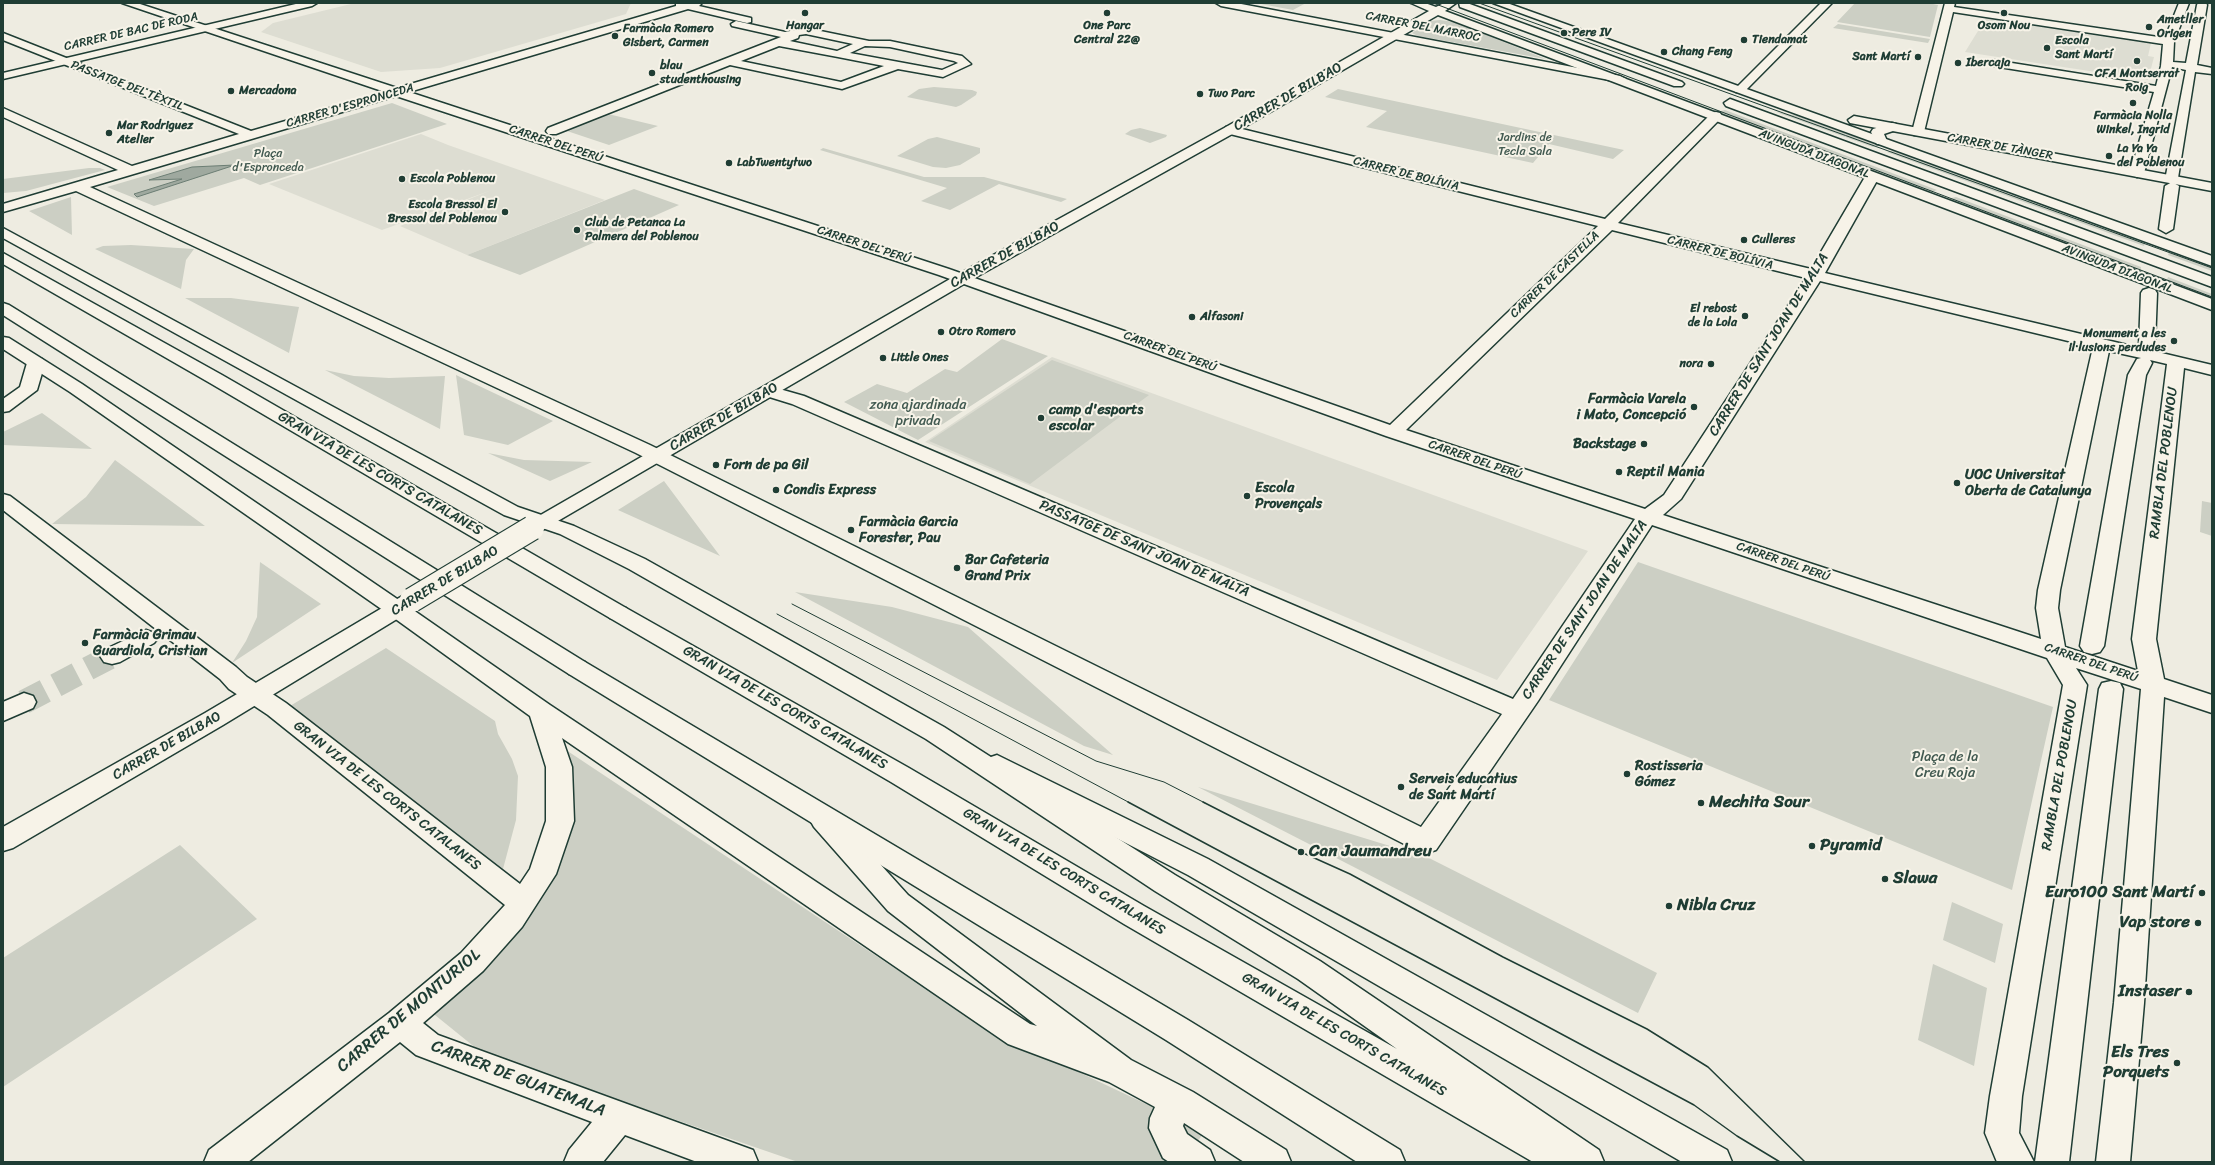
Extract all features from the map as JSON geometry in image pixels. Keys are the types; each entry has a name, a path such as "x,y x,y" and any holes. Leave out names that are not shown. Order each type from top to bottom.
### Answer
{"main road":[{"name":"CARRER DEL PERÚ","path":"126,3 201,29 400,92 963,278 1393,432 1986,630 2054,650 2212,704"},
{"name":"CARRER DE BAC DE RODA","path":"3,76 312,3"},
{"name":"CARRER DEL MARROC","path":"1221,3 1620,79"},
{"name":"AVINGUDA DIAGONAL","path":"1416,3 1620,79 1872,177 2212,306"},
{"name":"CARRER DE BILBAO","path":"3,840 256,694 537,525 963,278 1230,130 1451,3"},
{"path":"1498,3 2212,261"},
{"path":"1740,90 1827,3"},
{"path":"2137,173 2167,64 2169,42 2184,3"},
{"path":"686,4 747,20"},
{"name":"CARRER D'ESPRONCEDA","path":"3,208 400,92 686,4"},
{"path":"1463,5 1678,84"},
{"path":"2166,229 2172,180 2202,5"},
{"path":"1918,132 1950,6 2169,42"},
{"path":"736,24 785,35 806,31 864,43 890,44 958,58 965,64 943,74 777,42"},
{"path":"552,131 817,26"},
{"name":"PASSATGE DEL TÈXTIL","path":"3,36 251,135"},
{"path":"838,54 864,43"},
{"path":"728,61 842,86 897,65"},
{"path":"1993,63 2160,90"},
{"path":"2167,64 2212,71"},
{"path":"1620,79 1690,91"},
{"name":"AVINGUDA DIAGONAL","path":"1787,107 1724,99 2212,282"},
{"name":"CARRER DE TÀNGER","path":"1787,107 2137,173 2211,185"},
{"path":"3,112 130,170"},
{"name":"CARRER DE CASTELLA","path":"1393,432 1608,225 1716,116"},
{"path":"1881,141 1877,132 1892,127"},
{"name":"CARRER DE BOLÍVIA","path":"1230,130 1815,276 2212,370"},
{"name":"CARRER DE SANT JOAN DE MALTA","path":"656,456 1426,842 1518,711 1646,517 1671,499 1815,276 1872,177"},
{"path":"77,186 656,456"},
{"path":"3,232 537,525 568,530 637,564 934,733 1198,867 1715,1162"},
{"name":"GRAN VIA DE LES CORTS CATALANES","path":"3,258 900,774 1148,923 1565,1162"},
{"path":"2092,646 2137,375 2145,354 2149,293"},
{"path":"3,308 577,668 1177,1030 1388,1162"},
{"path":"3,342 76,388 405,605 541,711 1019,1034 1120,1071 1181,1102 1274,1162"},
{"name":"RAMBLA DEL POBLENOU","path":"2017,1162 2012,1155 2002,1133 2006,1096 2075,685 2054,650 2047,608 2049,590 2102,345"},
{"name":"RAMBLA DEL POBLENOU","path":"2113,1162 2130,1003 2152,684 2144,639 2176,361"},
{"path":"3,407 28,390 36,363"},
{"name":"PASSATGE DE SANT JOAN DE MALTA","path":"769,391 805,403 1518,711"},
{"name":"GRAN VIA DE LES CORTS CATALANES","path":"3,500 228,673 238,683 256,694 524,903"},
{"path":"112,656 146,638"},
{"path":"2052,1162 2111,689"},
{"name":"CARRER DE MONTURIOL","path":"221,1162 400,1023 472,962 524,903 542,874 552,849 560,821 561,800 559,767 541,711"},
{"path":"934,733 1165,883 1309,970 1587,1162"},
{"path":"820,816 898,903 1120,1071"},
{"name":"CARRER DE GUATEMALA","path":"400,1023 426,1045 741,1162"},
{"path":"1181,1102 1167,1118 1166,1128 1175,1146 1199,1162"},
{"name":"CARRER DE GUATEMALA","path":"585,1159 618,1117"}],"shaded area":[{"path":"355,3 631,3 626,14 440,68 381,72 261,32 273,23"},
{"name":"Escola Sant Martí","path":"1986,18 2151,43 2148,56 2154,57 2148,80 1965,52"},
{"name":"Escola Poblenou","path":"421,134 448,145 605,200 467,255 400,226 492,190 382,230 269,184"},
{"path":"235,165 137,197 134,194 182,179 149,180 192,167"},
{"name":"Escola Provençals","path":"1052,357 1588,551 1497,680 925,442"}],"green space":[{"path":"1256,3 1306,3 1293,10"},
{"path":"1855,3 1928,3 1938,5 1930,37 1837,22"},
{"path":"1440,20 1454,22 1546,59 1418,36 1412,33 1430,21"},
{"path":"1838,24 1930,39 1928,43 1833,28"},
{"path":"934,87 972,90 977,92 976,95 956,107 907,97 919,89"},
{"name":"Jardins de Tecla Sala","path":"1338,89 1624,150 1613,159 1549,144 1533,163 1366,127 1387,111 1325,97"},
{"name":"Plaça d'Espronceda","path":"392,103 447,124 260,185 244,178 154,206 107,187"},
{"path":"1725,110 1937,190 1929,193 1717,112"},
{"path":"1776,112 1800,116 1880,145 1873,147"},
{"path":"608,114 658,126 609,145 567,131"},
{"path":"1140,128 1167,135 1166,137 1150,143 1125,134 1131,130"},
{"path":"937,137 980,148 980,153 960,165 946,168 933,167 897,156 928,139"},
{"path":"823,148 924,177 984,177 1067,199 1061,202 999,184 950,210 921,201 947,188 820,150"},
{"path":"1895,150 2146,241 2144,246 1887,152"},
{"path":"89,168 100,168 105,170 26,191 3,193 3,179"},
{"name":"Club de Petanca La Palmera del Poblenou","path":"634,189 679,205 520,275 467,255"},
{"path":"71,197 72,235 29,211"},
{"path":"1956,197 2141,267 2140,273 1947,199"},
{"path":"131,245 194,249 186,260 181,289 95,249 103,246"},
{"path":"2170,250 2212,265 2212,271 2168,255"},
{"path":"2168,277 2212,294 2212,300 2166,283"},
{"path":"185,298 231,298 299,307 289,353"},
{"name":"zona ajardinada privada","path":"1002,339 1048,356 918,440 844,402 877,384 907,393 945,369 957,372"},
{"name":"camp d'esports escolar","path":"1052,360 1149,395 1030,484 929,441"},
{"path":"325,370 354,376 389,378 445,376 440,429"},
{"path":"456,375 553,421 508,445 464,435"},
{"path":"42,413 92,449 3,445 3,432"},
{"path":"488,453 524,460 592,462 550,481"},
{"path":"115,460 205,526 52,524 86,497"},
{"path":"664,481 720,556 618,510"},
{"path":"2202,501 2212,503 2212,536 2200,532"},
{"path":"260,562 321,604 232,663 246,641 257,617"},
{"name":"Plaça de la Creu Roja","path":"1638,562 2053,707 2012,890 1549,700"},
{"path":"795,592 892,607 968,627 1113,755 1084,746"},
{"path":"386,648 495,721 498,734 512,759 518,776 516,820 503,869 290,706"},
{"path":"566,750 905,975 998,1034 1178,1119 1202,1135 1184,1162 798,1162 482,1053 430,1011 497,951 572,782"},
{"path":"1198,787 1429,858 1657,973 1638,1013"},
{"path":"180,845 257,919 3,1087 3,958"},
{"path":"1952,902 2003,924 1995,963 1943,940"},
{"path":"1933,964 1987,988 1974,1066 1918,1040"}],"tunnel":[{"path":"24,702 112,656"}],"tram line":[{"path":"1433,3 2212,297"},
{"path":"1479,3 2212,268"},
{"path":"792,604 1096,761 1164,782 1205,803"},
{"path":"777,614 1130,803"},
{"path":"1128,802 1694,1105 1737,1136 1780,1162"},
{"path":"1203,802 1301,852 1350,874 1503,957 1647,1029 1708,1067 1805,1162"}],"place":[{"name":"Hangar","path":"805,13"},
{"name":"One Parc Central 22@","path":"1107,13"},
{"name":"Osom Nou","path":"2004,13"},
{"name":"Ametller Origen","path":"2149,27"},
{"name":"Pere IV","path":"1564,33"},
{"name":"Farmàcia Romero Gisbert, Carmen","path":"615,36"},
{"name":"Tiendamat","path":"1744,40"},
{"name":"Escola Sant Martí","path":"2047,48"},
{"name":"Chang Feng","path":"1664,52"},
{"name":"Sant Martí","path":"1918,57"},
{"name":"CFA Montserrat Roig","path":"2137,61"},
{"name":"Ibercaja","path":"1958,63"},
{"name":"blau studenthousing","path":"652,73"},
{"name":"Mercadona","path":"231,91"},
{"name":"Two Parc","path":"1200,94"},
{"name":"Farmàcia Nolla Winkel, Ingrid","path":"2133,103"},
{"name":"Mar Rodriguez Atelier","path":"109,133"},
{"name":"La Ya Ya del Poblenou","path":"2109,156"},
{"name":"LabTwentytwo","path":"729,163"},
{"name":"Escola Poblenou","path":"402,179"},
{"name":"Escola Bressol El Bressol del Poblenou","path":"505,212"},
{"name":"Club de Petanca La Palmera del Poblenou","path":"577,230"},
{"name":"Culleres","path":"1744,240"},
{"name":"El rebost de la Lola","path":"1745,316"},
{"name":"Alfasoni","path":"1192,317"},
{"name":"Otro Romero","path":"941,332"},
{"name":"Monument a les il·lusions perdudes","path":"2174,341"},
{"name":"Little Ones","path":"883,358"},
{"name":"nora","path":"1711,364"},
{"name":"Farmàcia Varela i Mato, Concepció","path":"1694,407"},
{"name":"camp d'esports escolar","path":"1041,418"},
{"name":"Backstage","path":"1644,444"},
{"name":"Forn de pa Gil","path":"716,465"},
{"name":"Reptil Mania","path":"1619,472"},
{"name":"UOC Universitat Oberta de Catalunya","path":"1957,483"},
{"name":"Condis Express","path":"776,490"},
{"name":"Escola Provençals","path":"1247,496"},
{"name":"Farmàcia Garcia Forester, Pau","path":"851,530"},
{"name":"Bar Cafeteria Grand Prix","path":"957,568"},
{"name":"Farmàcia Grimau Guardiola, Cristian","path":"85,643"},
{"name":"Rostisseria Gómez","path":"1627,774"},
{"name":"Serveis educatius de Sant Martí","path":"1401,787"},
{"name":"Mechita Sour","path":"1701,803"},
{"name":"Pyramid","path":"1812,846"},
{"name":"Can Jaumandreu","path":"1301,852"},
{"name":"Slawa","path":"1885,879"},
{"name":"Euro100 Sant Martí","path":"2202,893"},
{"name":"Nibla Cruz","path":"1669,906"},
{"name":"Vap store","path":"2198,923"},
{"name":"Instaser","path":"2189,992"},
{"name":"Els Tres Porquets","path":"2177,1063"}]}
